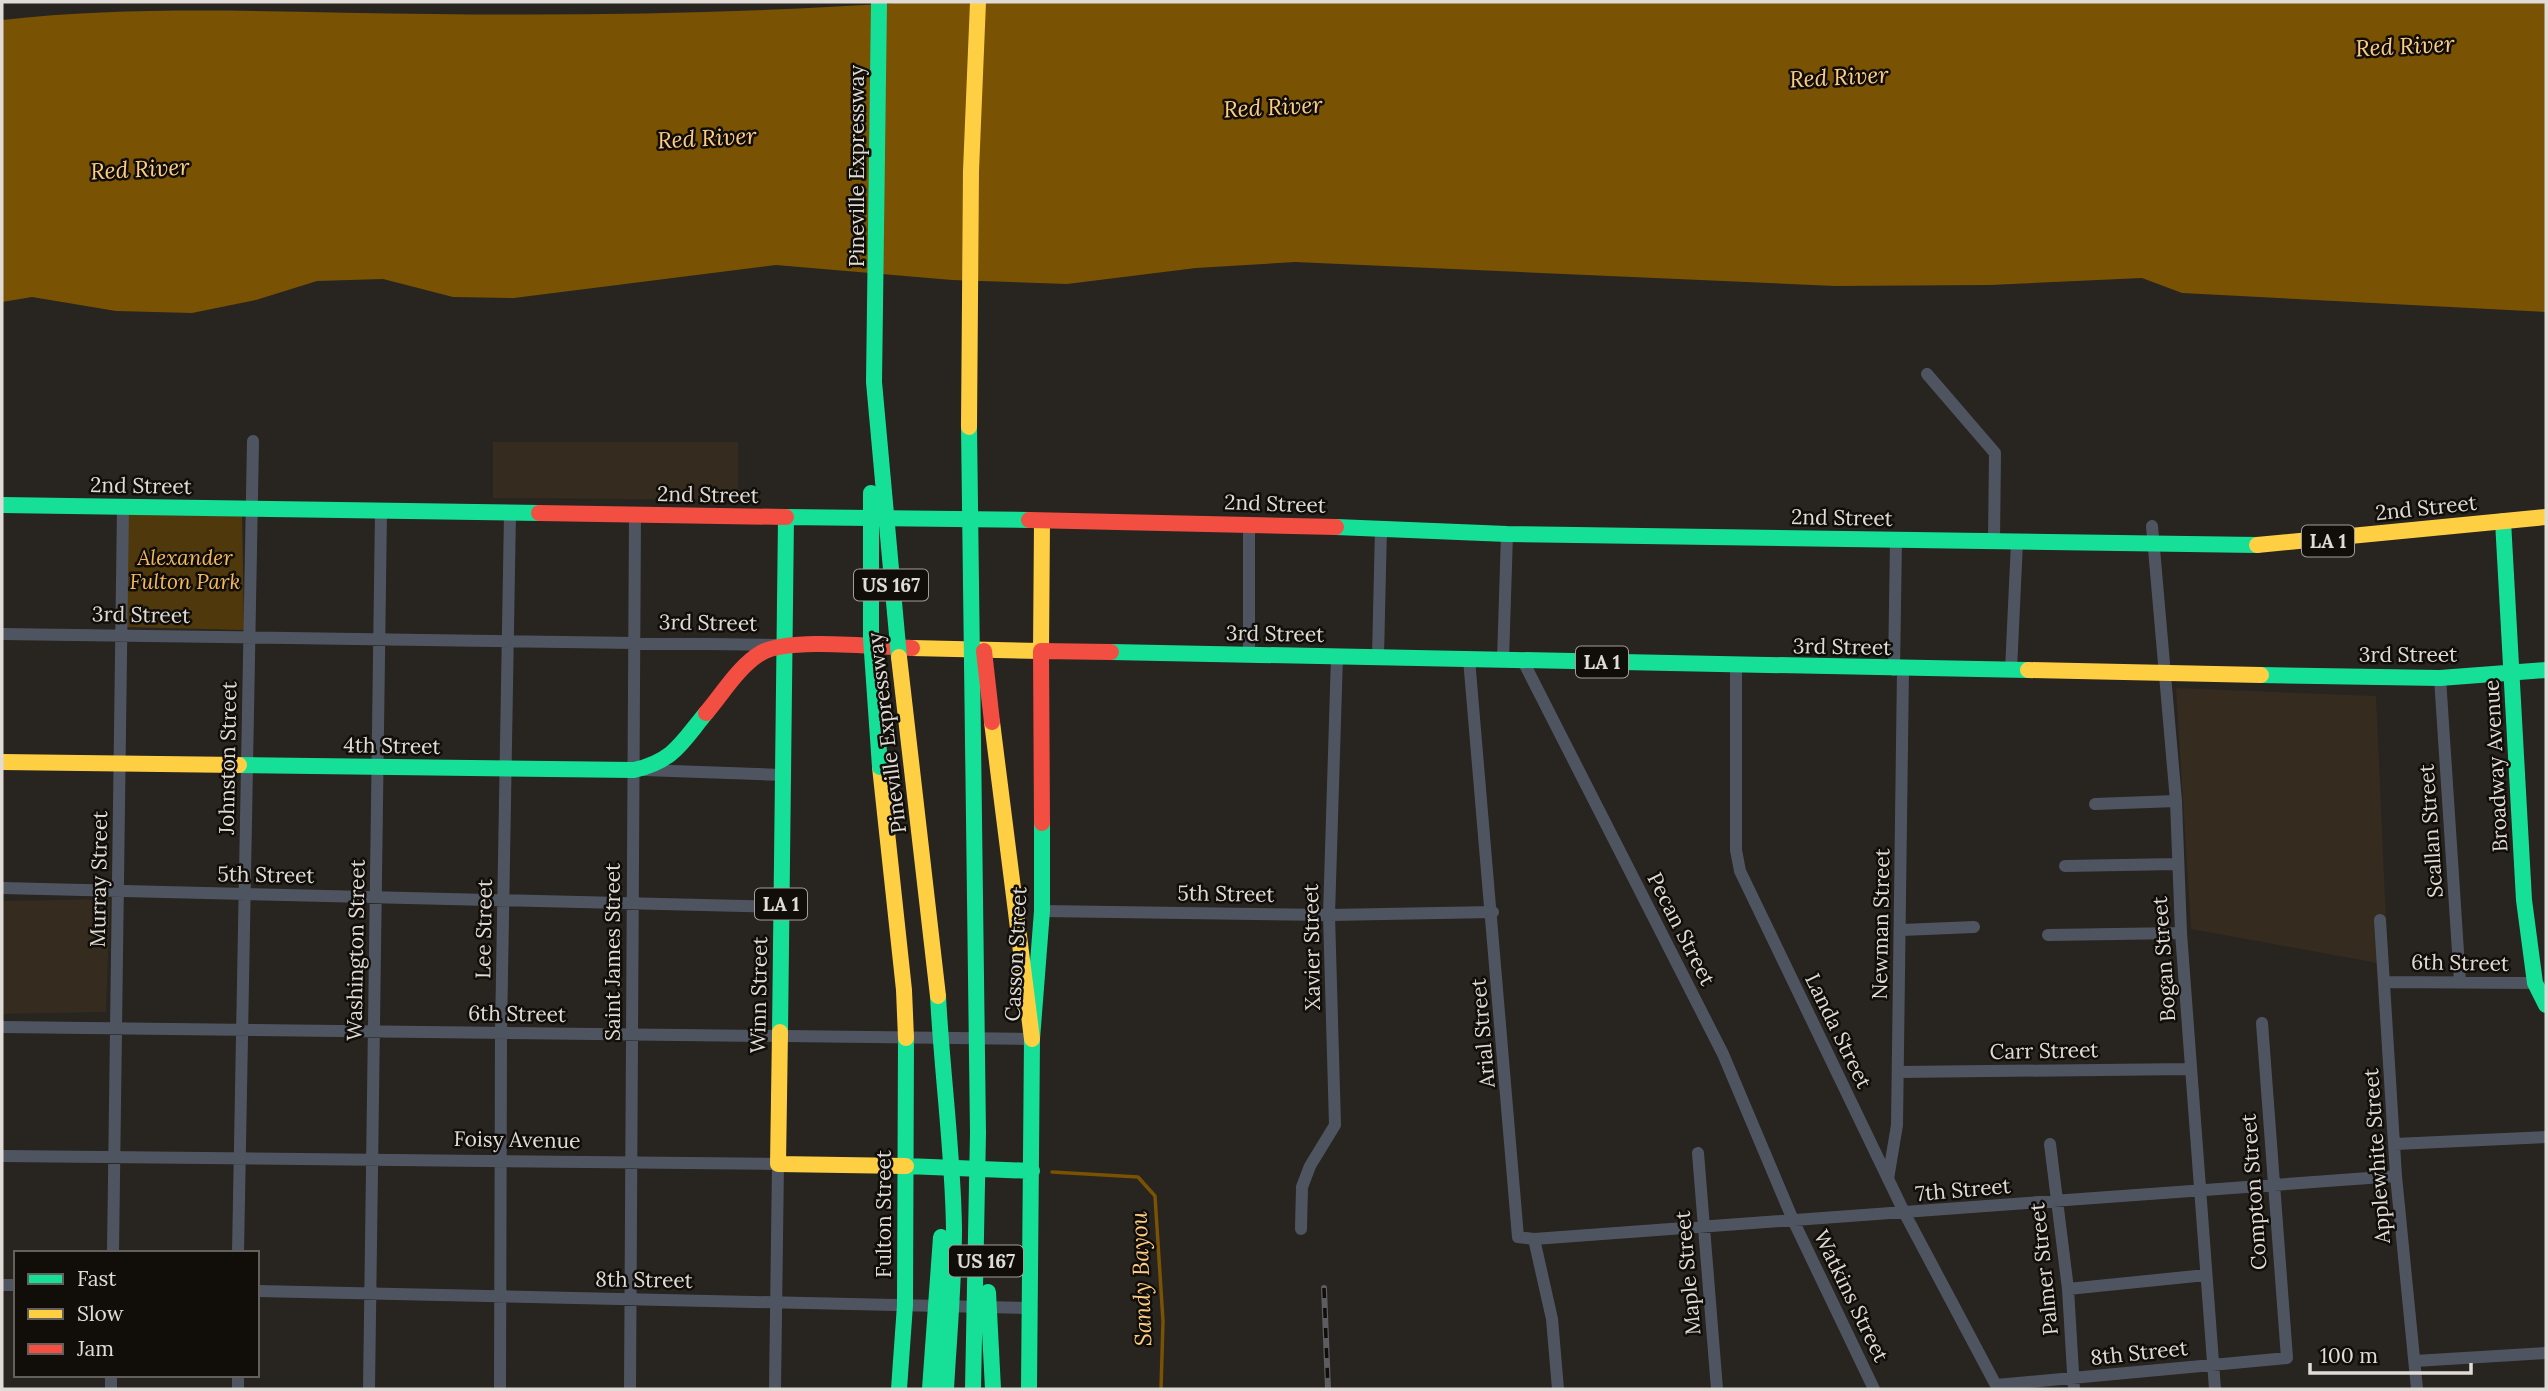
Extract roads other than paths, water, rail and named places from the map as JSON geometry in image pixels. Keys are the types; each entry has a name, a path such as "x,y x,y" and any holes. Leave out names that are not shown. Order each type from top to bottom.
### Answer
{"main road":[{"name":"Pineville Expressway","path":"879,2 874,382 901,681 937,986 941,1052 948,1093 949,1166"},
{"name":"US 167","path":"978,2 971,172 968,499 974,726 978,1133 993,1389"},
{"name":"Fulton Street","path":"874,382 871,638 880,767 904,990 906,1038 905,1305 899,1389"},
{"path":"968,499 992,722 1032,1040"},
{"name":"2nd Street","path":"2,505 1249,523 1507,534 2017,542 2152,534 2278,545 2546,517"},
{"name":"Winn Street","path":"778,1164 786,517"},
{"name":"Casson Street","path":"1029,1389 1032,1040 1042,911 1042,521"},
{"name":"Broadway Avenue","path":"2503,521 2524,900 2535,983 2546,1004"},
{"path":"634,770 656,765 668,757 748,663 763,652 784,645"},
{"name":"3rd Street","path":"784,645 2440,678 2546,670"},
{"name":"4th Street","path":"2,762 634,770"},
{"path":"973,1389 978,1133"},
{"name":"Foisy Avenue","path":"778,1164 1032,1171"},
{"name":"US 167","path":"946,1389 954,1231 949,1166"},
{"path":"930,1389 943,1198 949,1166"}],"street":[{"path":"1927,374 1995,453 1994,541"},
{"name":"Johnston Street","path":"238,1251 253,441"},
{"name":"Murray Street","path":"113,1251 123,507"},
{"name":"Washington Street","path":"369,1389 381,511"},
{"name":"Lee Street","path":"500,1389 501,1033 510,513"},
{"name":"Saint James Street","path":"629,1389 635,514"},
{"path":"1249,523 1250,654"},
{"path":"1378,656 1381,528"},
{"path":"1503,660 1507,534"},
{"name":"Bogan Street","path":"2152,534 2176,800 2181,933 2215,1389"},
{"name":"Newman Street","path":"1888,1179 1897,1125 1902,930 1896,540"},
{"path":"2011,670 2017,542"},
{"name":"3rd Street","path":"2,634 784,645"},
{"name":"Xavier Street","path":"1301,1229 1302,1187 1310,1167 1335,1125 1329,915 1337,656"},
{"name":"Arial Street","path":"1468,659 1493,912 1518,1237 1534,1239 1552,1320 1558,1389"},
{"name":"Pecan Street","path":"1523,661 1723,1054 1793,1220"},
{"name":"Landa Street","path":"1736,665 1736,850 1740,871 1905,1214 1997,1387"},
{"name":"Scallan Street","path":"2440,678 2460,982"},
{"name":"4th Street","path":"634,770 782,775"},
{"path":"2095,804 2176,800"},
{"path":"2065,866 2177,864"},
{"name":"5th Street","path":"2,888 781,907"},
{"name":"5th Street","path":"1042,911 1329,915 1493,912"},
{"name":"Applewhite Street","path":"2380,920 2396,1176 2417,1389"},
{"path":"1902,930 1974,927"},
{"path":"2048,935 2181,933"},
{"name":"6th Street","path":"2384,982 2535,983"},
{"name":"Compton Street","path":"2262,1023 2287,1358"},
{"name":"6th Street","path":"2,1027 1032,1040"},
{"name":"Carr Street","path":"1898,1072 2191,1069"},
{"path":"2395,1144 2546,1137"},
{"name":"Palmer Street","path":"2050,1144 2067,1289 2073,1384"},
{"name":"Maple Street","path":"1698,1153 1717,1389"},
{"name":"Foisy Avenue","path":"2,1156 778,1164"},
{"name":"Winn Street","path":"775,1389 778,1164"},
{"name":"7th Street","path":"1534,1239 1905,1214 2396,1176"},
{"name":"Watkins Street","path":"1793,1220 1874,1389"},
{"path":"2067,1289 2206,1275"},
{"name":"8th Street","path":"259,1291 1030,1308"},
{"path":"2415,1361 2546,1353"},
{"name":"8th Street","path":"1997,1387 2073,1384 2287,1358"}],"water":[{"name":"Red River","path":"910,2 2546,2 2546,312 2182,293 2142,278 1990,285 1835,286 1295,262 1196,268 1067,284 952,280 776,265 514,298 453,297 383,279 317,281 256,300 192,313 116,311 32,297 2,302 2,20 164,11 494,15 672,13"}],"waterway":[{"name":"Sandy Bayou","path":"1052,1172 1138,1177 1155,1196 1163,1321 1161,1389"}],"railway":[{"path":"1324,1288 1328,1389"}],"park label":[{"name":"Alexander Fulton Park","path":"185,570"}]}
